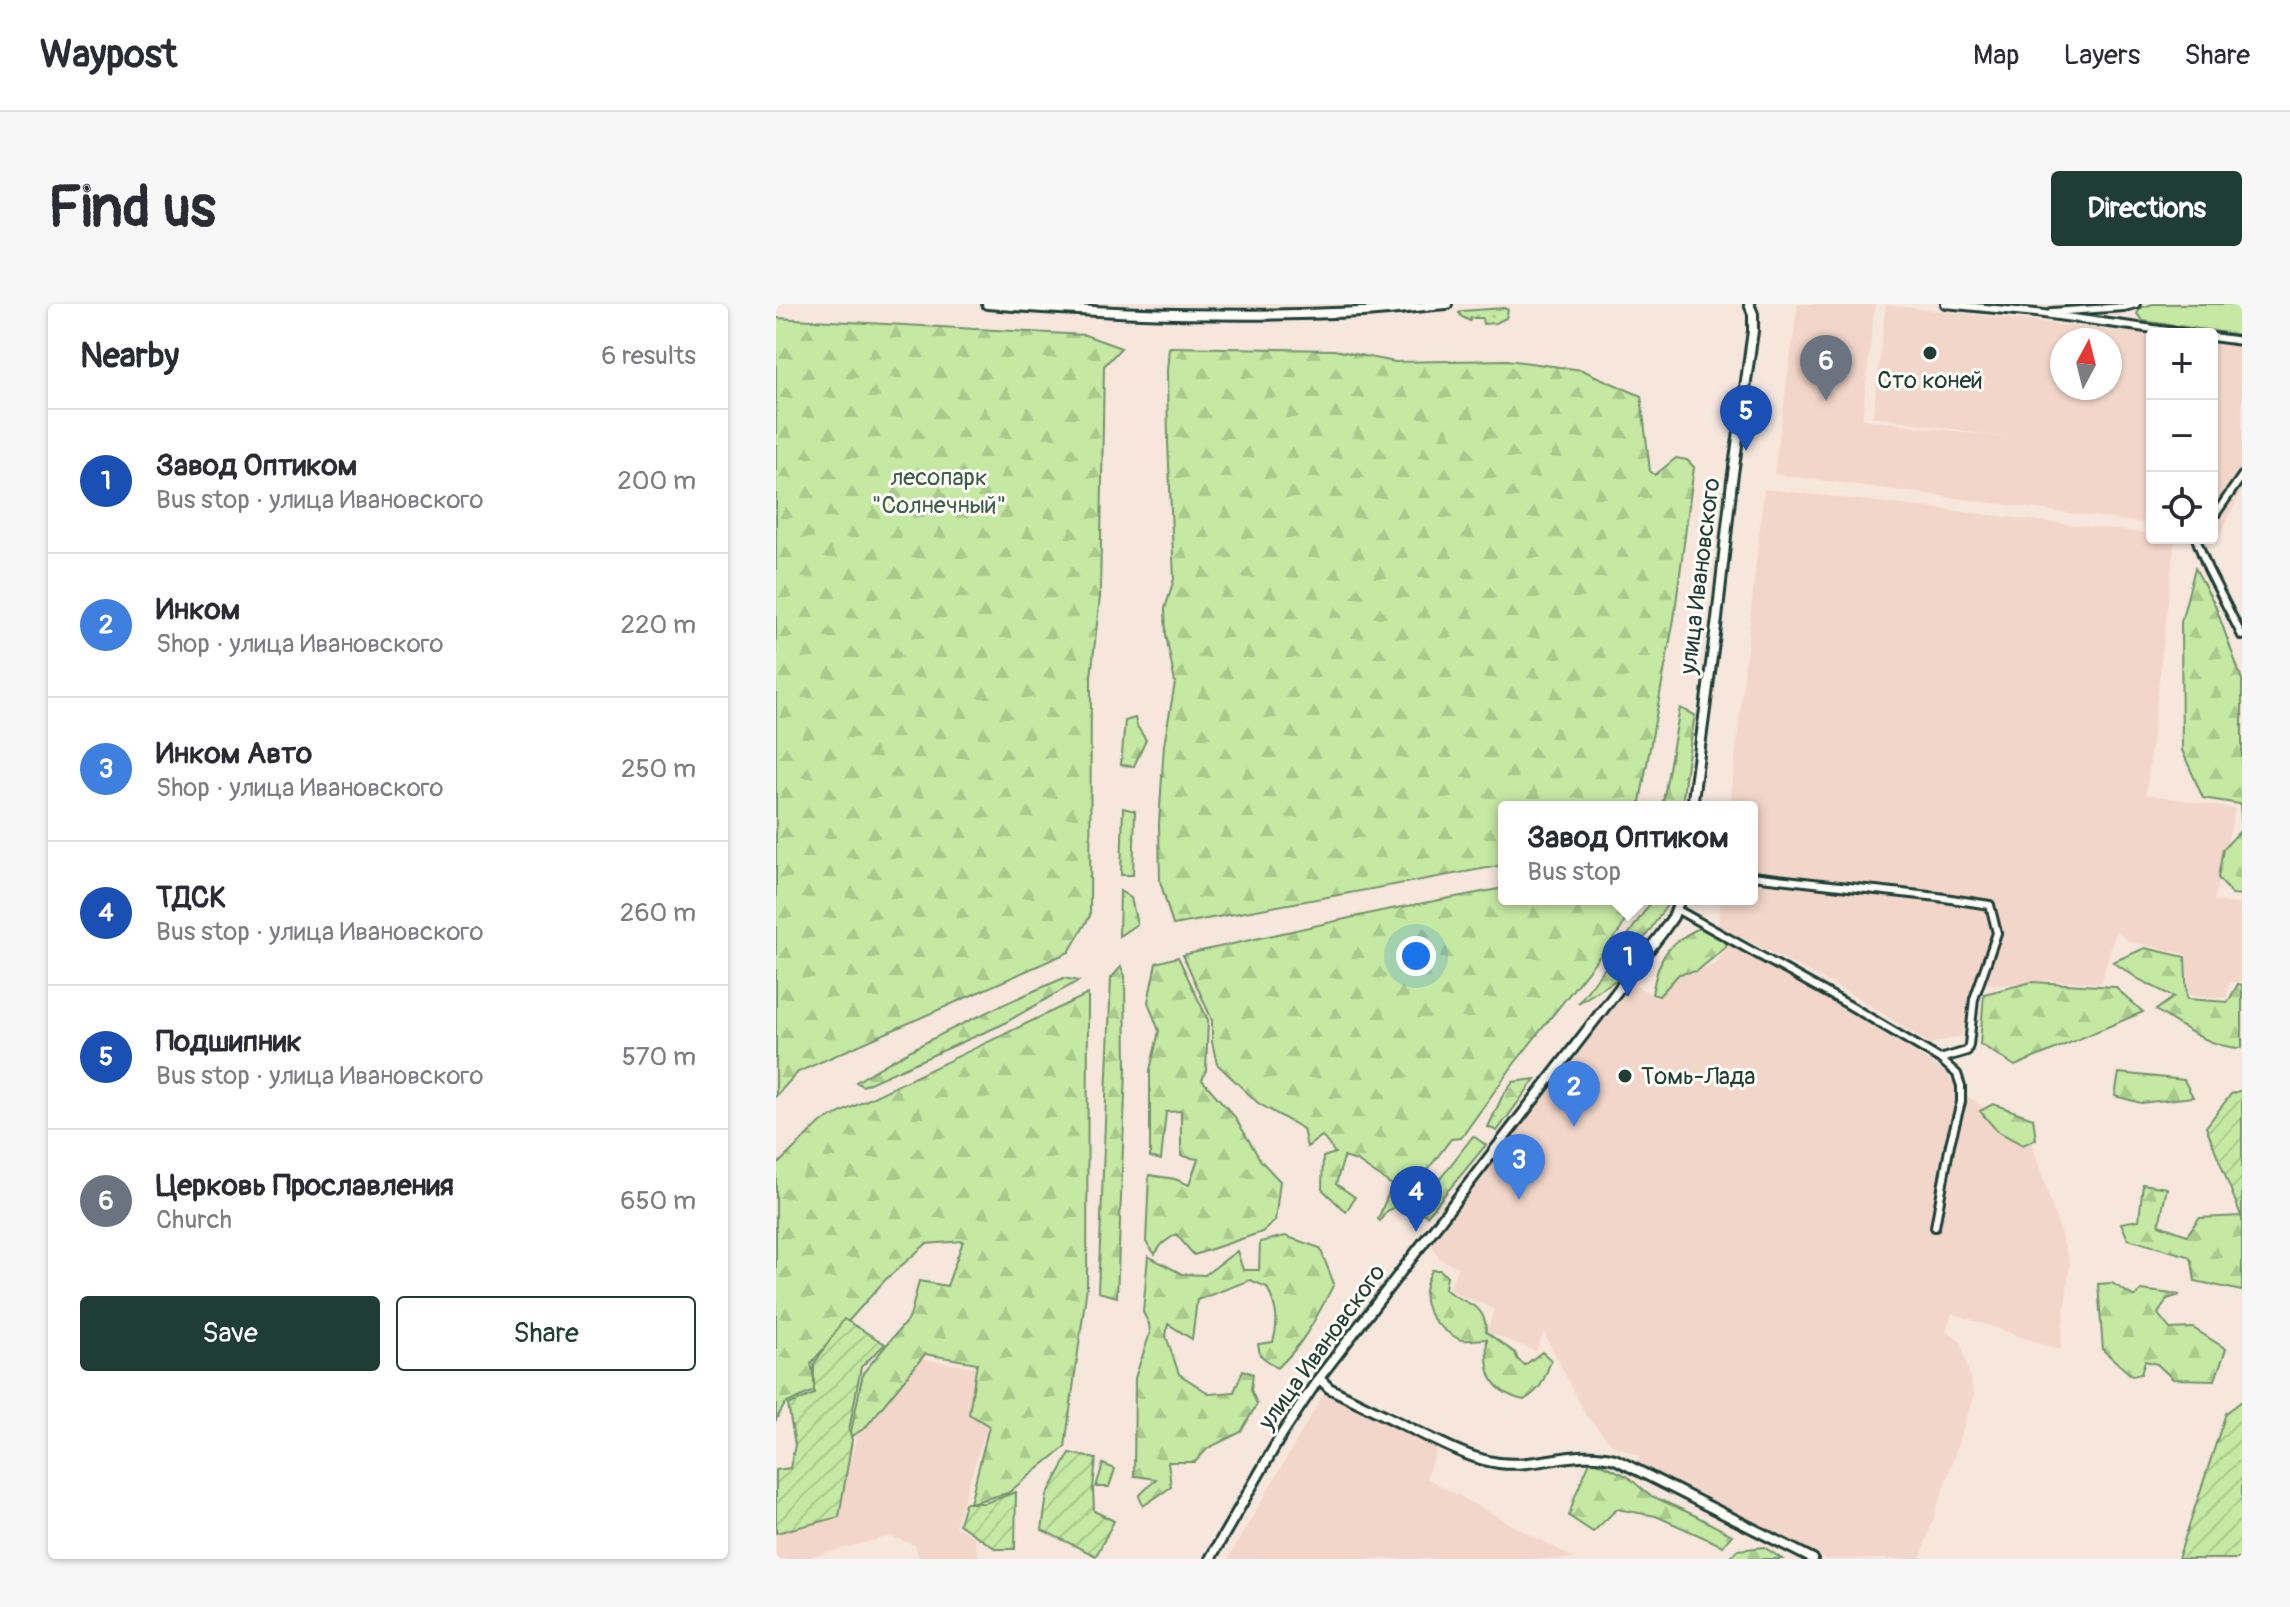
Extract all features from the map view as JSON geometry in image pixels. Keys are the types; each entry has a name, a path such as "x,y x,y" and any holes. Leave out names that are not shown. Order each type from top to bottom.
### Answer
{"main road":[{"path":"987,304 1084,311 1202,314 1365,312 1445,304"},
{"name":"улица Ивановского","path":"1693,801 1753,331 1753,314 1749,304"},
{"name":"улица Ивановского","path":"1210,1559 1282,1434 1319,1378 1662,933 1678,905"},
{"path":"1319,1378 1329,1388 1446,1446 1477,1458 1513,1464 1536,1464 1587,1455 1615,1459 1813,1559"}],"street":[{"path":"1945,304 2146,328"},
{"path":"2036,313 2136,304"},
{"path":"2218,338 2242,341"},
{"path":"2218,510 2242,476"},
{"path":"2198,544 2242,636"},
{"path":"1758,877 1990,905 1997,933 1974,999 1969,1045 1967,1051 1940,1059"},
{"path":"1676,909 1847,1004 1940,1059 1957,1074 1961,1102 1935,1227"}],"shaded area":[{"path":"1798,304 1875,304 1862,419 2008,438 1873,416 1886,305 2090,328 2050,328 2050,400 2122,400 2122,332 2146,334 2146,523 1774,474"},
{"path":"2218,343 2242,346 2242,489 2221,533 2218,533"},
{"path":"1764,489 2146,533 2146,544 2174,544 2146,794 2235,809 2214,901 2242,905 2242,982 2229,982 2226,998 2189,995 2186,954 2128,941 2116,930 2101,983 2045,980 1999,985 1983,983 1961,1036 1930,1044 1855,996 1718,925 1720,905 1758,905 1758,801 1731,801"},
{"path":"1732,940 1944,1071 1958,1089 2032,1144 2070,1263 2060,1350 1952,1313 1946,1331 1961,1342 1974,1395 1920,1559 1824,1559 1708,1501 1709,1497 1636,1464 1640,1456 1613,1445 1586,1416 1544,1332 1536,1351 1487,1332 1494,1309 1449,1290 1458,1267 1440,1259 1431,1244 1632,984 1657,998 1680,975 1715,965"},
{"path":"921,1359 980,1368 988,1422 955,1526 974,1537 979,1559 919,1559 915,1545 890,1536 802,1559 776,1559 776,1528 837,1512 860,1424"},
{"path":"1325,1392 1437,1448 1426,1478 1575,1559 1228,1559"}],"green space":[{"path":"2153,304 2242,304 2242,335 2218,332 2218,328 2143,321 2137,314 2140,308"},
{"path":"1508,310 1506,318 1496,323 1483,324 1482,318 1471,318 1470,321 1459,313 1462,311"},
{"name":"лесопарк \"Солнечный\"","path":"776,318 1085,335 1121,348 1104,366 1100,597 1091,677 1090,916 1069,952 798,1072 776,1096"},
{"path":"1169,347 1334,350 1395,362 1507,360 1582,370 1641,396 1650,471 1655,475 1676,458 1687,460 1694,467 1674,619 1640,801 1498,801 1498,866 1173,925 1160,881 1159,824 1164,745 1175,683 1166,635 1165,609 1174,579 1167,371"},
{"path":"2195,568 2215,605 2242,680 2242,829 2240,804 2203,798 2182,750 2181,622"},
{"path":"1680,708 1695,715 1683,801 1663,801"},
{"path":"1135,718 1146,740 1134,766 1121,765 1125,721"},
{"path":"1123,808 1135,811 1133,875 1121,875"},
{"path":"2242,829 2242,895 2232,894 2218,878 2223,849"},
{"path":"1498,889 1498,905 1632,905 1621,929 1514,1064 1461,1138 1451,1139 1402,1204 1387,1211 1380,1221 1378,1219 1392,1185 1357,1161 1344,1157 1336,1184 1355,1197 1346,1212 1322,1189 1323,1157 1335,1153 1322,1136 1307,1147 1303,1129 1258,1103 1217,1064 1212,1042 1212,1020 1183,955 1381,911"},
{"path":"1120,891 1131,898 1137,924 1119,936"},
{"path":"1649,905 1667,905 1616,980 1578,1003"},
{"path":"1708,924 1727,934 1726,947 1697,971 1679,974 1659,996 1652,994 1659,967 1668,950 1684,936"},
{"path":"2145,948 2185,957 2187,999 2228,1002 2238,984 2242,985 2242,1048 2208,1041 2156,1010 2174,997 2113,962"},
{"path":"1178,957 1208,1020 1206,1070 1202,1080 1235,1117 1261,1161 1280,1181 1275,1221 1262,1232 1194,1255 1176,1234 1162,1244 1155,1254 1146,1242 1149,1175 1175,1179 1189,1185 1198,1159 1181,1156 1181,1111 1166,1112 1161,1160 1150,1157 1150,1070 1159,1031 1148,1002 1156,963"},
{"path":"1121,967 1125,976 1126,1070 1117,1297 1098,1292 1111,978"},
{"path":"1064,978 1078,981 1001,1025 863,1086 856,1082 958,1026"},
{"path":"2032,982 2115,987 2143,1012 2015,1066 1980,1044 1984,994"},
{"path":"1088,994 1087,1286 1065,1447 1008,1493 970,1503 989,1426 969,1414 977,1363 925,1354 865,1428 850,1437 863,1373 910,1317 919,1281 947,1286 963,1241 926,1244 885,1280 811,1363 816,1390 785,1404 776,1420 776,1166 821,1122"},
{"path":"2119,1073 2184,1080 2193,1097 2141,1103 2115,1096"},
{"path":"1535,1079 1497,1131 1488,1127 1513,1082"},
{"path":"2242,1090 2242,1218 2206,1127 2231,1094"},
{"path":"1993,1104 2033,1118 2036,1139 2023,1145 1997,1131 1980,1111"},
{"path":"1473,1136 1486,1145 1427,1216 1417,1209"},
{"path":"2143,1184 2167,1188 2159,1225 2187,1235 2199,1218 2242,1216 2242,1291 2195,1281 2192,1261 2188,1256 2128,1239 2121,1223 2139,1220"},
{"path":"1285,1236 1320,1248 1334,1284 1302,1340 1277,1368 1260,1355 1258,1344 1273,1342 1276,1314 1273,1302 1267,1287 1250,1280 1197,1300 1192,1339 1168,1324 1166,1336 1179,1374 1210,1394 1234,1392 1243,1370 1253,1374 1251,1390 1257,1404 1241,1432 1208,1448 1195,1462 1168,1462 1171,1487 1143,1506 1139,1496 1156,1479 1134,1476 1135,1378 1150,1333 1143,1312 1148,1256 1182,1274 1205,1275 1237,1251 1243,1270 1259,1270 1260,1242"},
{"path":"1432,1270 1440,1270 1447,1276 1445,1289 1478,1309 1486,1332 1515,1353 1518,1360 1525,1365 1542,1352 1551,1360 1535,1392 1524,1400 1503,1392 1496,1386 1489,1370 1487,1339 1460,1339 1432,1318 1426,1304 1425,1288"},
{"path":"2112,1283 2135,1297 2141,1290 2180,1295 2167,1299 2158,1314 2170,1329 2193,1328 2226,1349 2215,1380 2173,1379 2157,1364 2145,1361 2141,1374 2132,1376 2103,1350 2098,1284"},
{"path":"844,1319 885,1344 861,1367 849,1430 852,1440 839,1517 776,1533 776,1470 790,1468 795,1445 788,1405 814,1394 814,1364"},
{"path":"2242,1401 2242,1559 2178,1559 2226,1413"},
{"path":"1070,1453 1096,1459 1094,1511 1114,1521 1096,1556 1042,1530 1047,1495"},
{"path":"1591,1459 1627,1476 1649,1495 1732,1535 1723,1546 1656,1516 1617,1509 1593,1532 1569,1516"},
{"path":"1103,1464 1115,1469 1109,1487 1096,1487"},
{"path":"1016,1492 1015,1549 996,1549 959,1524 965,1503 985,1503"},
{"path":"1764,1547 1782,1559 1728,1559 1738,1550"}],"place":[{"name":"Сто коней","path":"1930,353"},
{"name":"Церковь Прославления","path":"1826,401"},
{"name":"Подшипник","path":"1746,451"},
{"name":"Завод Оптиком","path":"1628,997"},
{"name":"Томь-Лада","path":"1625,1076"},
{"name":"Инком","path":"1574,1127"},
{"name":"Инком Авто","path":"1519,1200"},
{"name":"ТДСК","path":"1416,1232"}]}
